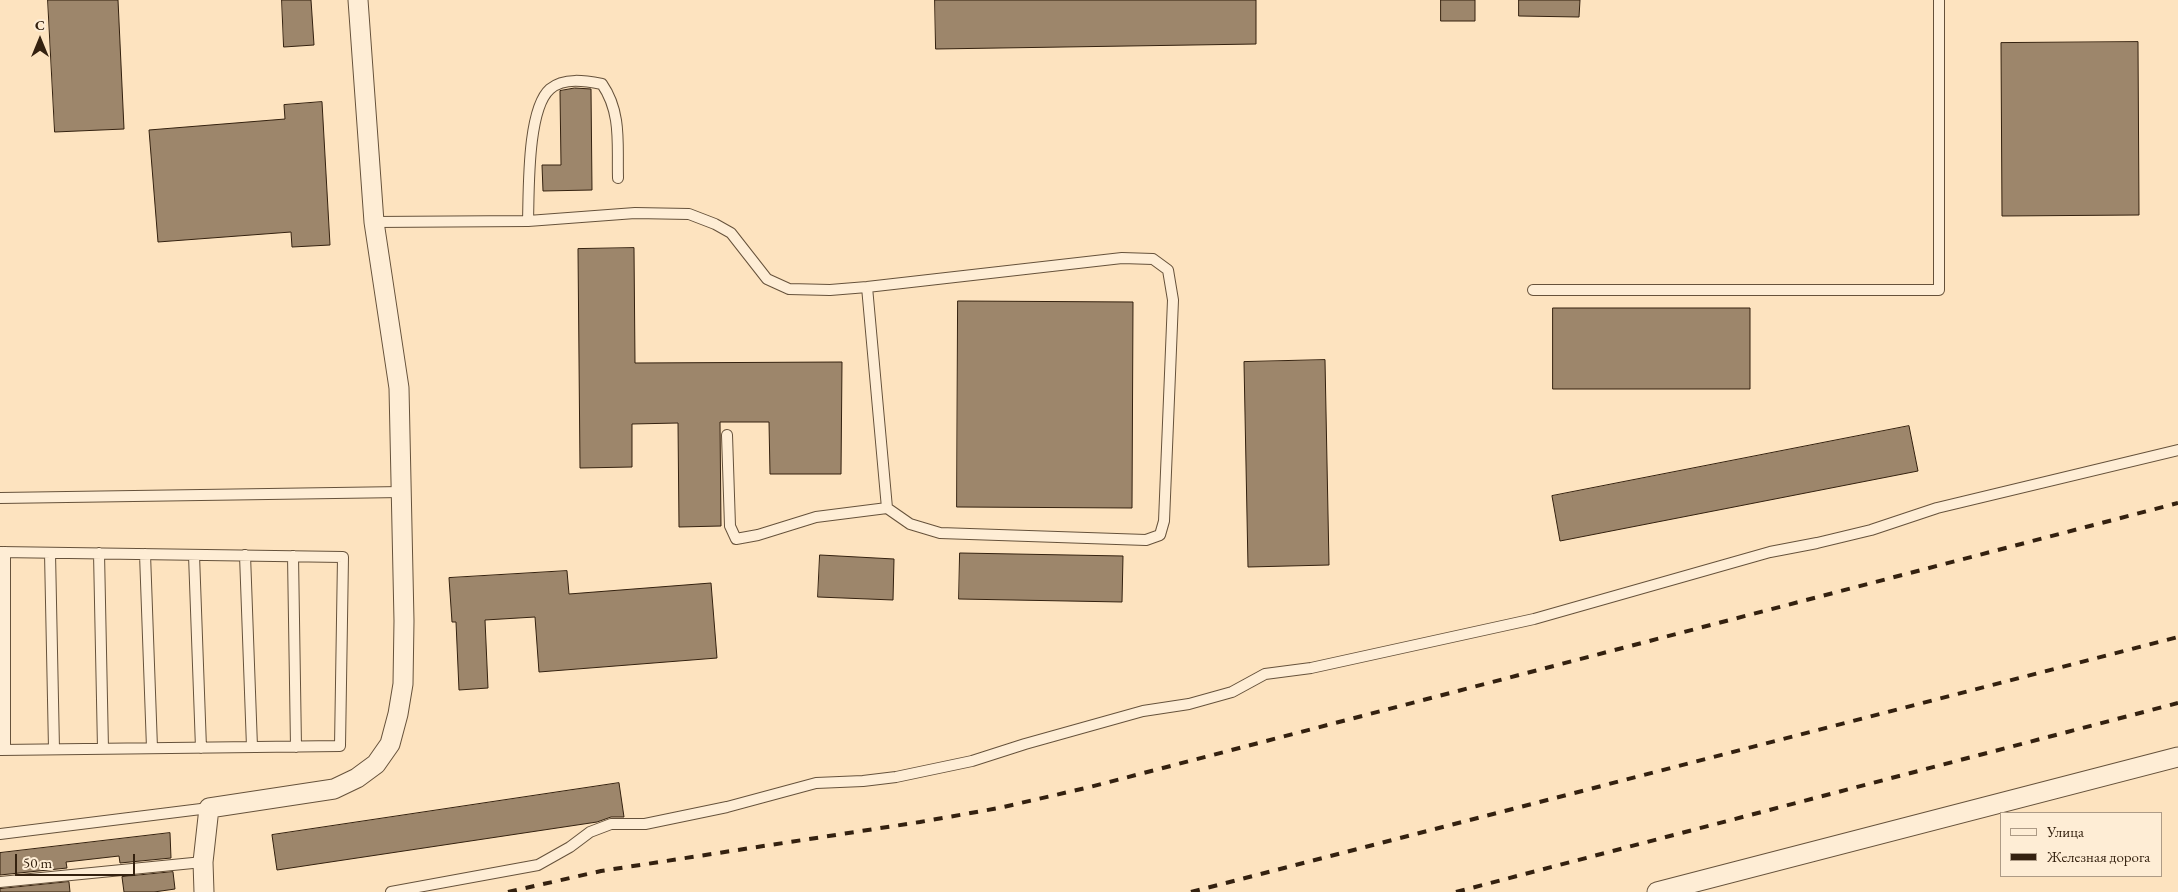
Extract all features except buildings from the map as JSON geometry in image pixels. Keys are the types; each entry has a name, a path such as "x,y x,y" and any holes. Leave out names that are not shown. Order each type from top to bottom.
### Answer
{"street":[{"path":"204,892 203,862 209,808 334,789 357,778 376,764 390,744 398,714 402,684 404,620 399,388 374,222 358,0"},
{"path":"1657,892 2178,757"}],"lane":[{"path":"1533,290 1939,290 1939,0"},
{"path":"528,221 530,165 535,119 542,99 551,89 564,82 586,81 602,84 611,98 617,119 618,178"},
{"path":"374,222 528,221 635,213 689,214 715,224 731,233 767,279 789,289 830,290 867,287 1122,258 1153,259 1168,270 1173,300 1164,521 1160,535 1146,540 940,533 910,524 887,508 816,517 758,535 736,539 730,526 727,435"},
{"path":"867,287 887,508"},
{"path":"391,892 538,864 570,847 590,832 610,824 645,824 727,807 816,783 863,781 896,777 972,761 1143,711 1189,704 1232,692 1265,674 1311,668 1534,619 1770,552 1871,530 1937,508 2178,450"},
{"path":"0,498 402,492"},
{"path":"3,552 50,553 343,557 340,746 3,750 3,552"},
{"path":"50,553 54,749"},
{"path":"99,554 102,748"},
{"path":"146,554 152,748"},
{"path":"194,555 201,748"},
{"path":"245,555 252,747"},
{"path":"293,556 296,747"},
{"path":"0,834 209,808"},
{"path":"0,882 203,862"}],"railway":[{"path":"508,892 601,871 999,808 1090,787 2178,503"},
{"path":"1191,892 2178,637"},
{"path":"1456,892 2178,703"}]}
